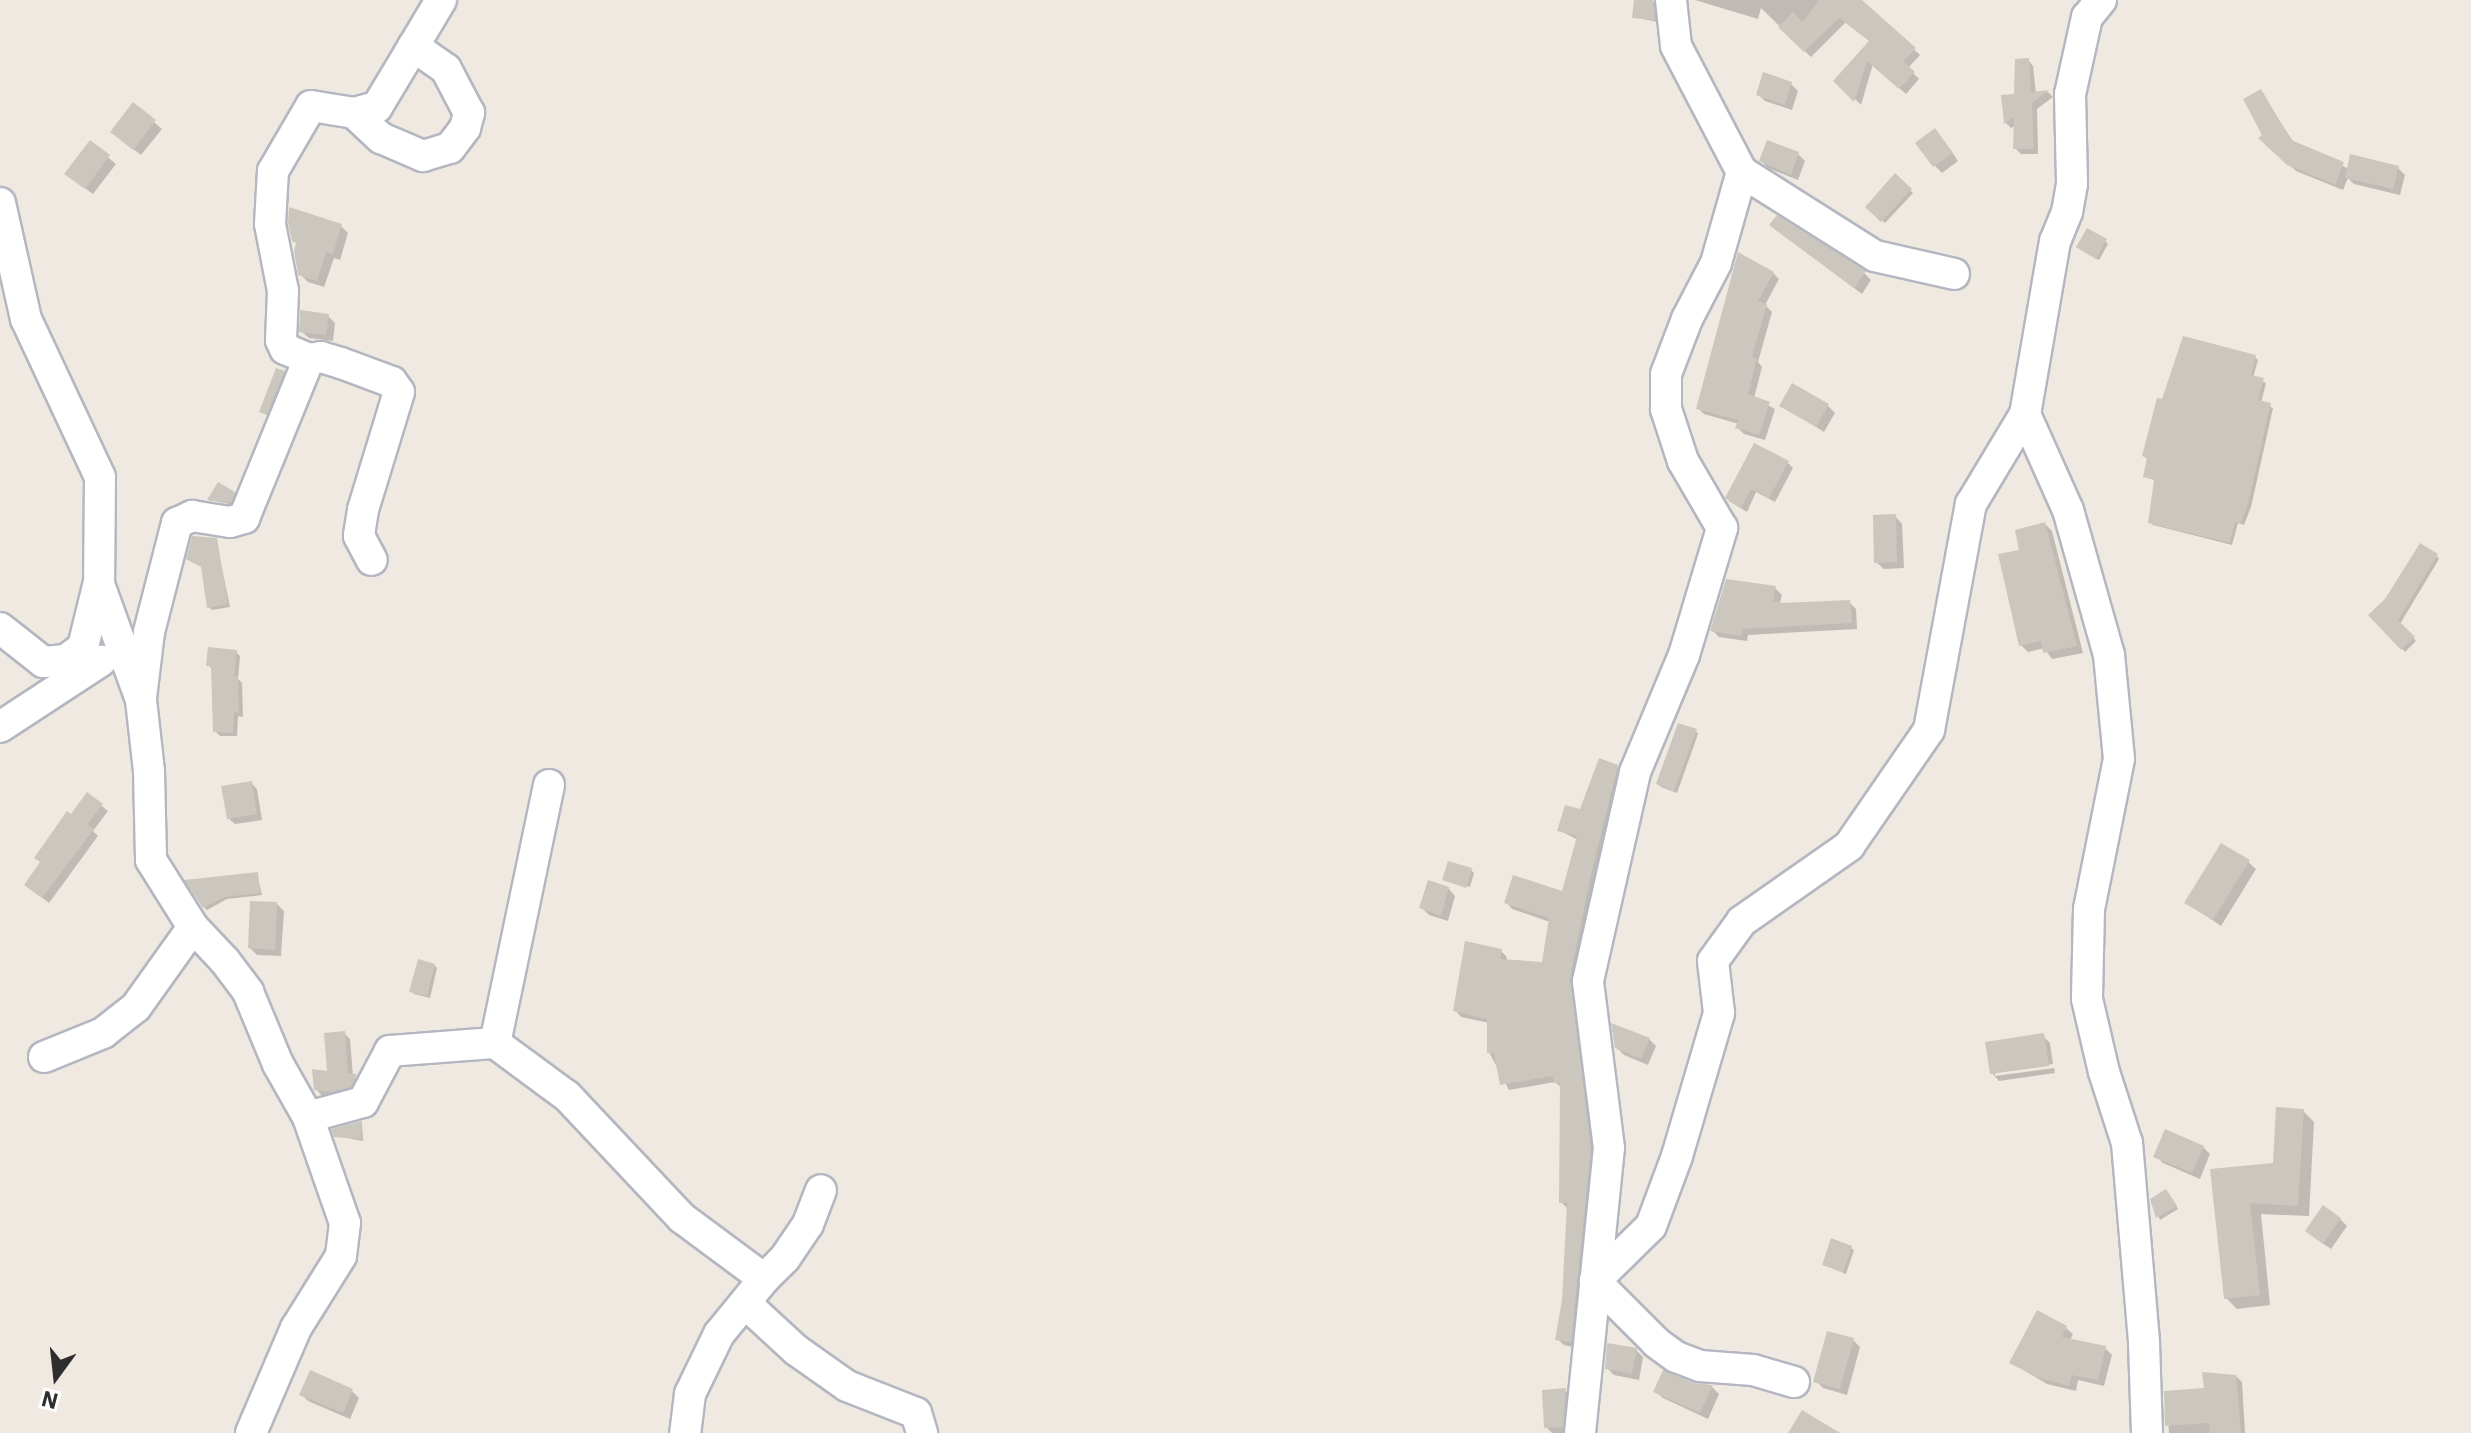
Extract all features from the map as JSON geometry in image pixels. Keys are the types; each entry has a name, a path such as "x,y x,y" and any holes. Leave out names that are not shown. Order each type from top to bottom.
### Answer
{"street":[{"path":"372,560 359,536 363,510 399,392 392,382 341,363 321,357 309,359 285,349 281,340 283,291 270,224 273,171 311,106 354,113 377,107 441,0"},
{"path":"1671,0 1676,46 1742,172 1875,256 1954,274"},
{"path":"1595,1281 1651,1226 1672,1170 1719,1013 1713,961 1742,921 1849,846 1929,730 1971,504 2025,414 2055,241 2067,212 2072,184 2070,94 2087,17 2101,0"},
{"path":"354,113 381,138 423,156 450,148 465,128 469,113 446,69 413,46"},
{"path":"1580,1433 1609,1148 1588,981 1635,772 1684,655 1722,528 1683,461 1666,409 1666,374 1687,319 1716,263 1742,172"},
{"path":"0,203 26,319 100,477 99,584 83,647 66,660 43,662 0,628"},
{"path":"251,1433 296,1328 341,1256 345,1223 308,1117 278,1064 248,992 225,961 193,927 151,860 149,771 141,700 149,632 177,523 192,516 230,522 244,518 309,359"},
{"path":"2025,414 2068,510 2109,655 2119,759 2089,909 2087,999 2104,1072 2127,1143 2144,1343 2147,1433"},
{"path":"99,584 120,652 141,700"},
{"path":"0,727 66,682 120,652"},
{"path":"495,1043 549,785"},
{"path":"44,1057 103,1033 136,1007 193,927"},
{"path":"308,1117 363,1102 390,1051 495,1043 567,1096 682,1218 764,1279"},
{"path":"685,1433 690,1394 719,1334 785,1258 808,1224 821,1190"},
{"path":"1595,1281 1657,1343 1676,1357 1700,1366 1753,1370 1794,1382"},
{"path":"745,1303 796,1350 847,1386 916,1413 922,1433"}],"building":[{"path":"1634,0 1653,0 1655,20 1632,18"},
{"path":"1816,0 1862,0 1916,48 1903,61 1915,72 1899,89 1867,61 1854,102 1833,81 1869,41 1839,18 1804,52 1778,27 1793,12 1802,22 1818,2"},
{"path":"2029,58 2031,92 2049,90 2032,103 2034,149 2013,149 2014,117 2004,124 2001,95 2014,94 2015,59"},
{"path":"1763,72 1792,82 1785,105 1756,95"},
{"path":"2261,89 2291,140 2344,162 2335,185 2287,165 2258,138 2262,135 2243,99"},
{"path":"133,102 156,120 133,150 110,132"},
{"path":"1935,128 1953,153 1933,167 1915,143"},
{"path":"90,140 110,155 85,189 64,174"},
{"path":"1767,140 1799,152 1791,175 1759,161"},
{"path":"2350,154 2399,166 2393,189 2345,178"},
{"path":"1895,173 1912,189 1881,222 1865,207"},
{"path":"289,207 342,224 333,254 326,252 317,281 298,275 294,251 296,243 292,241 288,223"},
{"path":"1777,215 1866,271 1854,288 1769,225"},
{"path":"2087,228 2107,239 2096,259 2076,247"},
{"path":"1738,252 1774,272 1758,301 1767,304 1752,357 1757,359 1748,394 1770,402 1759,435 1735,428 1738,420 1696,409"},
{"path":"300,310 329,314 326,335 299,332"},
{"path":"2183,336 2256,355 2251,375 2264,378 2258,400 2271,403 2248,504 2241,523 2235,522 2230,543 2148,523 2154,480 2143,477 2147,458 2142,456 2157,398 2162,399"},
{"path":"276,368 285,371 267,415 259,412"},
{"path":"1792,383 1829,404 1816,427 1779,406"},
{"path":"1754,443 1789,461 1769,498 1751,489 1741,508 1725,498"},
{"path":"218,482 235,492 231,503 207,500"},
{"path":"1896,514 1897,562 1874,563 1873,515"},
{"path":"2045,522 2077,646 2043,653 2041,641 2019,646 1998,554 2019,550 2015,530"},
{"path":"192,536 217,538 228,604 207,608 201,567 186,559"},
{"path":"2420,543 2438,554 2398,620 2415,637 2401,650 2368,615 2385,599"},
{"path":"1726,579 1776,586 1773,601 1784,603 1850,600 1852,623 1742,629 1741,636 1710,631"},
{"path":"208,647 237,650 234,676 238,676 239,713 234,712 233,733 213,732 211,666 206,666"},
{"path":"1678,723 1697,729 1674,791 1656,784"},
{"path":"1599,758 1618,765 1570,978 1591,1148 1571,1342 1555,1340 1562,1300 1567,1203 1559,1203 1560,1083 1553,1083 1553,1076 1500,1085 1494,1053 1487,1053 1487,1019 1453,1011 1465,941 1502,949 1500,959 1542,962 1549,918 1504,903 1513,875 1562,891 1577,836 1557,831 1565,805 1580,809"},
{"path":"252,781 257,814 227,819 221,786"},
{"path":"87,792 103,804 87,825 94,829 42,898 24,885 40,862 34,858 67,811 71,814"},
{"path":"2221,843 2250,860 2213,920 2184,903"},
{"path":"1448,861 1472,868 1466,888 1442,880"},
{"path":"258,872 260,893 224,897 203,908 184,880"},
{"path":"1428,880 1449,887 1441,916 1419,908"},
{"path":"250,901 277,902 275,950 248,948"},
{"path":"418,959 435,964 427,996 409,992"},
{"path":"1611,1023 1650,1038 1641,1059 1615,1048"},
{"path":"345,1031 348,1073 357,1074 351,1087 331,1092 314,1090 312,1069 327,1071 324,1033"},
{"path":"2044,1033 2049,1066 1990,1074 1985,1042"},
{"path":"2276,1107 2304,1109 2298,1206 2250,1203 2260,1295 2224,1299 2210,1169 2273,1163"},
{"path":"362,1121 361,1139 334,1137 331,1129"},
{"path":"2165,1129 2204,1146 2192,1173 2153,1157"},
{"path":"2166,1189 2177,1206 2156,1218 2150,1199"},
{"path":"2323,1205 2341,1218 2323,1244 2305,1231"},
{"path":"1831,1238 1852,1246 1843,1272 1822,1265"},
{"path":"2037,1310 2067,1326 2062,1337 2106,1346 2098,1380 2072,1375 2069,1386 2039,1378 2009,1363"},
{"path":"1827,1331 1854,1338 1840,1389 1813,1382"},
{"path":"1607,1343 1637,1348 1632,1374 1605,1369"},
{"path":"310,1370 353,1389 343,1413 299,1395"},
{"path":"1663,1370 1694,1383 1713,1385 1700,1413 1653,1392"},
{"path":"2202,1372 2236,1375 2241,1433 2210,1433 2209,1423 2165,1426 2164,1391 2204,1388"},
{"path":"1566,1388 1563,1427 1544,1428 1542,1390"},
{"path":"1802,1410 1840,1433 1788,1433"}]}
